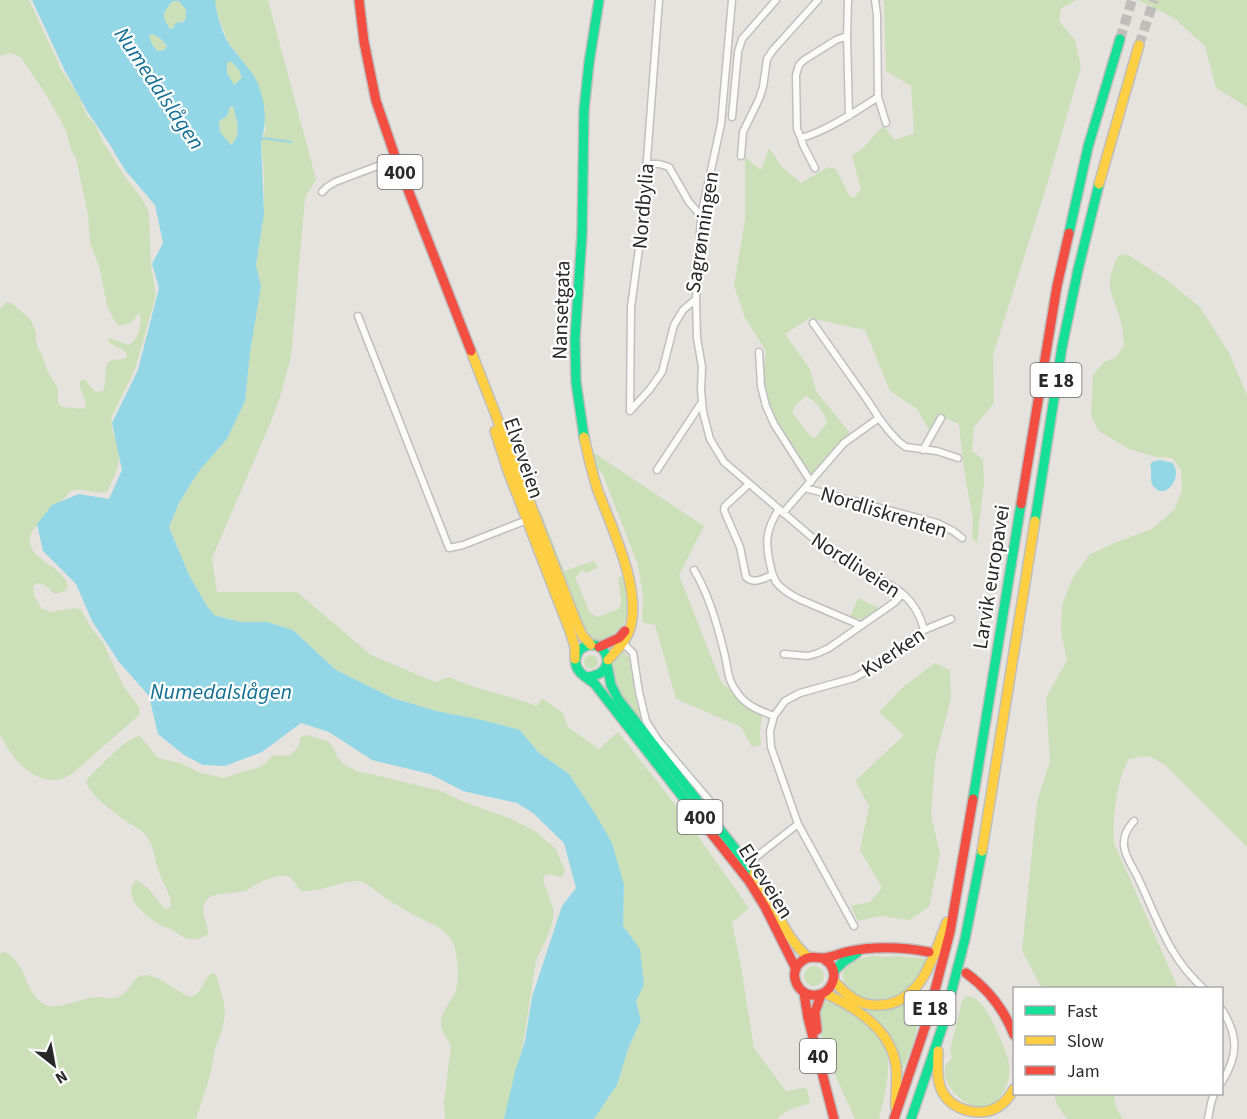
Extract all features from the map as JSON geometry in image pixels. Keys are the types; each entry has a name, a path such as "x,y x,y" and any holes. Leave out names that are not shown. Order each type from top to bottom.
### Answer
{"main road":[{"name":"Elveveien","path":"359,0 364,42 376,101 464,337 482,378 570,631 575,647 575,659"},
{"name":"Nansetgata","path":"599,0 585,104 582,249 575,359 578,401 587,453 595,483 624,559 630,587 632,615 608,662"},
{"name":"Larvik europavei","path":"895,1116 927,1022 950,932 993,684 1057,285 1088,147 1120,39"},
{"name":"Larvik europavei","path":"911,1119 938,1042 965,939 988,821 1051,412 1072,296 1107,149 1139,45"},
{"name":"Elveveien","path":"531,519 582,635 595,646"},
{"path":"575,659 581,649 621,640"},
{"name":"400","path":"595,646 604,651 608,662"},
{"name":"400","path":"575,659 576,668 587,677"},
{"name":"Elveveien","path":"608,662 611,685 618,699 747,864 766,891 792,941 808,957"},
{"path":"587,677 603,673 608,662"},
{"name":"Elveveien","path":"587,677 594,682 749,881 796,969"},
{"name":"E 18","path":"834,981 851,998 864,1004 873,1006 888,1004 904,997 914,989 925,971 956,900"},
{"path":"823,958 845,952 891,947 929,952"},
{"path":"834,971 860,951"},
{"path":"796,969 808,957 818,956 830,963 834,971 834,981 830,988 822,994 804,993"},
{"name":"400","path":"796,969 795,980 804,993"},
{"name":"E 18","path":"966,973 980,983 993,997 1013,1033"},
{"name":"40","path":"804,993 808,1018 834,1119"},
{"name":"E 18","path":"822,994 839,999 868,1020 880,1030 890,1044 897,1068 894,1095 895,1116"},
{"name":"40","path":"822,994 815,1008 814,1020 841,1119"},
{"name":"E 18","path":"938,1042 938,1073 941,1089 947,1100 960,1111 984,1115 990,1113 1002,1107 1013,1091"},
{"path":"994,1119 1011,1108 1019,1095"}],"street":[{"name":"Nordbylia","path":"630,411 631,307 642,226 659,0"},
{"name":"Sagrønningen","path":"630,411 662,372 674,325 683,310 696,298 701,216 721,124 732,0"},
{"path":"732,117 738,52 742,39 776,0"},
{"path":"741,156 743,132 763,87 767,60 772,50 818,0"},
{"path":"848,0 849,116"},
{"path":"875,0 878,97 886,123"},
{"path":"815,168 797,129 796,75 799,65 804,60 836,40 847,36"},
{"path":"801,138 849,116 878,97"},
{"path":"322,192 335,182 396,159"},
{"path":"647,164 669,167 701,216"},
{"name":"Nordliveien","path":"696,298 703,412 710,439 724,462 835,557 885,581 902,594 918,612 924,630"},
{"path":"358,316 449,548 463,545 531,519"},
{"path":"813,323 879,418 899,442 906,447 937,451 958,458"},
{"path":"759,352 761,386 766,406 774,424 810,482"},
{"path":"657,470 702,402"},
{"path":"860,626 791,595 777,582 772,575 767,550 767,532 781,511 805,488 844,443 879,418"},
{"path":"923,450 941,418"},
{"path":"749,484 725,506 724,510 740,547 746,577 754,581 772,575"},
{"name":"Nordliskrenten","path":"805,488 937,523 962,538"},
{"path":"694,570 702,584 722,643 729,679 739,696 755,709 774,716 770,731 771,747 798,824 854,926"},
{"path":"784,654 808,656 829,648 895,602 902,594"},
{"name":"Kverken","path":"774,716 785,701 800,693 854,678 882,662 924,630 951,619"},
{"path":"621,640 633,653 646,721 658,740 709,800"},
{"path":"1134,821 1127,828 1124,836 1125,853 1146,893 1167,944 1182,967 1202,987"},
{"path":"747,864 798,824"},
{"path":"1223,1012 1227,1017 1233,1037 1235,1053 1223,1078"},
{"path":"1208,1119 1214,1095"}],"green space":[{"path":"0,0 29,0 62,71 80,97 88,117 95,124 103,142 144,202 149,213 151,266 156,295 135,369 112,416 119,459 108,491 71,491 33,530 30,540 31,547 36,554 58,571 68,586 65,591 55,594 45,585 37,583 33,586 34,595 42,609 51,612 75,608 81,610 104,644 124,687 139,707 140,713 73,773 61,779 50,780 40,778 21,764 0,735 0,309 6,302 13,304 30,319 35,329 37,346 58,389 58,404 63,407 82,409 86,406 80,381 84,379 95,392 103,391 108,363 112,360 126,358 127,355 125,351 109,343 108,339 129,345 137,336 140,328 140,315 138,314 131,323 119,326 107,305 99,266 90,243 88,215 76,158 59,118 21,58 11,53 0,56"},
{"path":"215,0 268,0 316,179 305,198 291,357 270,424 212,558 217,592 297,592 371,655 435,682 449,677 537,706 542,698 563,713 568,727 599,749 618,732 678,808 749,908 732,922 754,1048 786,1091 807,1089 809,1104 792,1109 777,1119 594,1119 617,1085 628,1049 641,1020 636,1001 640,949 623,926 624,885 596,815 569,774 538,752 520,730 436,711 393,698 336,670 293,630 267,622 240,622 214,615 189,575 169,527 179,503 199,471 227,439 245,401 261,286 256,265 264,214 261,140 266,130 254,76 228,42 215,8"},
{"path":"884,0 1077,0 1061,8 1059,21 1075,40 1081,67 1046,188 993,355 994,403 974,427 972,451 983,459 984,483 977,543 972,539 973,519 959,424 941,416 929,430 917,409 890,391 865,330 810,318 785,334 810,369 816,391 850,433 810,478 768,411 762,383 766,351 745,318 734,285 745,220 745,157 761,170 769,148 782,167 801,183 828,167 836,169 849,195 854,198 861,189 852,156 864,147 883,126 895,140 914,133 911,86 886,71","holes":["806,396 820,408 827,423 814,439 792,413 796,405"]},
{"path":"1138,0 1247,0 1247,107 1216,88 1205,46 1174,18"},
{"path":"173,1 179,1 186,10 186,18 173,29 169,28 164,20 165,10"},
{"path":"152,34 160,38 167,47 164,50 157,51 149,36"},
{"path":"227,62 232,62 239,70 242,79 233,85 227,73"},
{"path":"233,106 238,131 231,145 220,132 219,121 227,116 230,107"},
{"path":"1127,254 1164,278 1200,307 1229,353 1247,395 1247,847 1164,764 1149,756 1129,759 1121,777 1116,800 1114,843 1178,987 1041,987 1022,951 1037,802 1050,761 1046,698 1067,660 1061,633 1062,606 1072,579 1089,555 1152,529 1174,510 1182,490 1181,470 1172,458 1156,457 1129,449 1099,431 1091,416 1093,375 1104,362 1115,358 1124,346 1122,326 1110,285 1110,277 1118,256"},
{"path":"590,450 704,526 679,575 721,682 762,716 761,745 752,747 741,727 676,699 655,625 642,622 643,595 638,565 603,475 593,463"},
{"path":"538,510 541,512 564,571 593,561 596,563 598,568 585,573 583,570 575,577 590,613 598,617 620,608 618,578 623,577 628,611 625,622 612,637 595,641 584,631"},
{"path":"858,598 881,609 865,620 850,617"},
{"path":"624,652 630,659 642,721 618,689 615,680 614,662 619,653"},
{"path":"588,655 594,655 598,662 594,669 588,669 584,665 584,659"},
{"path":"935,663 950,670 951,698 935,760 931,814 940,855 929,907 909,920 881,916 858,921 851,906 870,902 882,888 860,850 869,806 855,781 904,735 879,712 903,687"},
{"path":"304,735 329,742 337,757 345,765 359,772 441,791 535,831 556,849 565,871 562,877 550,874 544,876 543,880 554,911 552,924 536,960 523,1044 505,1119 445,1119 444,1101 451,1047 443,1032 441,1022 457,988 458,968 455,948 443,930 402,909 367,884 356,881 301,891 291,878 282,876 264,881 245,891 211,896 206,900 203,909 208,934 195,939 185,938 157,923 135,904 131,892 136,880 148,889 165,909 171,905 152,846 144,833 97,798 86,783 88,778 120,747 140,736 158,758 180,763 201,773 225,778 260,767 272,756 288,756 297,748 300,738"},
{"path":"4,952 18,963 35,997 50,1006 60,1006 95,997 118,997 142,975 152,976 191,997 201,989 211,973 216,974 225,1015 210,1076 196,1119 0,1119 0,954"},
{"path":"872,956 926,959 915,980 903,993 883,1000 874,1000 851,992 843,979 844,969 851,962"},
{"path":"810,966 818,966 824,972 824,980 818,986 810,986 804,980 804,972"},
{"path":"926,992 912,1047 903,1069 858,1005"},
{"path":"967,996 977,1000 985,1008 1000,1037 1008,1062 1009,1078 1006,1086 998,1099 989,1107 973,1106 957,1096 951,1089 945,1073 946,1065 952,1058 950,1049 962,1001"},
{"path":"825,1002 836,1004 848,1011 867,1025 884,1045 888,1076 879,1119 855,1119 831,1066 822,1037 819,1009"},
{"path":"1054,1095 1114,1095 1116,1107 1123,1119 1067,1119 1057,1105"}],"water":[{"name":"Numedalslågen","path":"32,0 215,0 226,39 256,80 260,88 265,115 261,140 264,214 256,265 261,286 245,401 227,439 199,471 179,503 169,527 189,575 214,615 240,622 267,622 293,630 336,670 393,698 436,711 520,730 538,752 569,774 612,843 624,885 623,926 640,949 644,985 636,1001 641,1020 628,1049 617,1085 594,1119 504,1119 525,1041 532,997 562,906 576,888 564,843 533,813 517,803 463,791 430,774 372,760 329,732 301,723 262,752 225,766 203,765 184,755 158,734 149,696 119,662 92,621 76,584 43,551 37,524 52,505 79,494 109,499 122,470 112,423 138,370 159,288 152,264 163,243 155,205 125,170 87,111 64,69","holes":["173,1 179,1 186,10 186,18 183,22 175,23 173,29 169,28 164,17 165,11","152,34 160,38 167,46 164,50 157,51 149,36","227,62 232,62 242,78 234,85 227,73","233,106 238,126 237,136 231,145 220,132 219,121 227,116 230,107"]},
{"path":"1160,460 1173,463 1176,472 1175,481 1170,488 1163,491 1155,488 1151,480 1150,465"}],"waterway":[{"path":"261,140 263,138 291,142"}],"tunnel":[{"path":"1120,39 1132,0"},
{"path":"1139,45 1154,0"}],"traffic: fast":[{"path":"584,437 576,382 575,339 582,234 584,110 599,0"},
{"path":"1069,233 1088,147 1120,39"},
{"path":"1035,521 1062,347 1099,184"},
{"path":"973,799 1021,504"},
{"path":"587,677 598,674 607,663 603,650 598,646 592,645 580,650 576,656 578,670 594,683 703,823"},
{"path":"607,665 611,685 618,699 754,873"},
{"path":"911,1119 943,1025 965,939 982,851"},
{"path":"834,971 857,953"}],"traffic: slow":[{"path":"1099,184 1139,45"},
{"path":"471,351 575,619 582,635 591,645"},
{"path":"495,431 508,471 570,631 575,647 575,659"},
{"path":"584,437 596,484 623,557 632,593 633,610 630,630 622,644 608,660"},
{"path":"982,851 1035,521"},
{"path":"754,873 791,938 808,957"},
{"path":"834,981 849,996 861,1002 874,1005 896,1002 908,995 925,974 947,922"},
{"path":"824,993 860,1012 887,1041 896,1066 896,1108"},
{"path":"938,1051 939,1084 945,1096 958,1107 974,1112 990,1110 1003,1103 1013,1090"}],"traffic: jam":[{"path":"359,0 364,42 376,101 396,159 471,351"},
{"path":"1021,504 1057,286 1069,233"},
{"path":"599,647 619,638 625,631"},
{"path":"894,1119 927,1021 950,932 973,799"},
{"path":"703,823 749,881 765,907 796,969"},
{"path":"823,958 833,969 834,979 830,987 822,994 810,995 800,988 795,977 797,966 807,958 813,957 824,958 856,950 877,948 929,952"},
{"path":"966,973 994,1000 1013,1033"},
{"path":"804,993 808,1018 834,1119"},
{"path":"817,1030 815,1012 821,995"}]}
